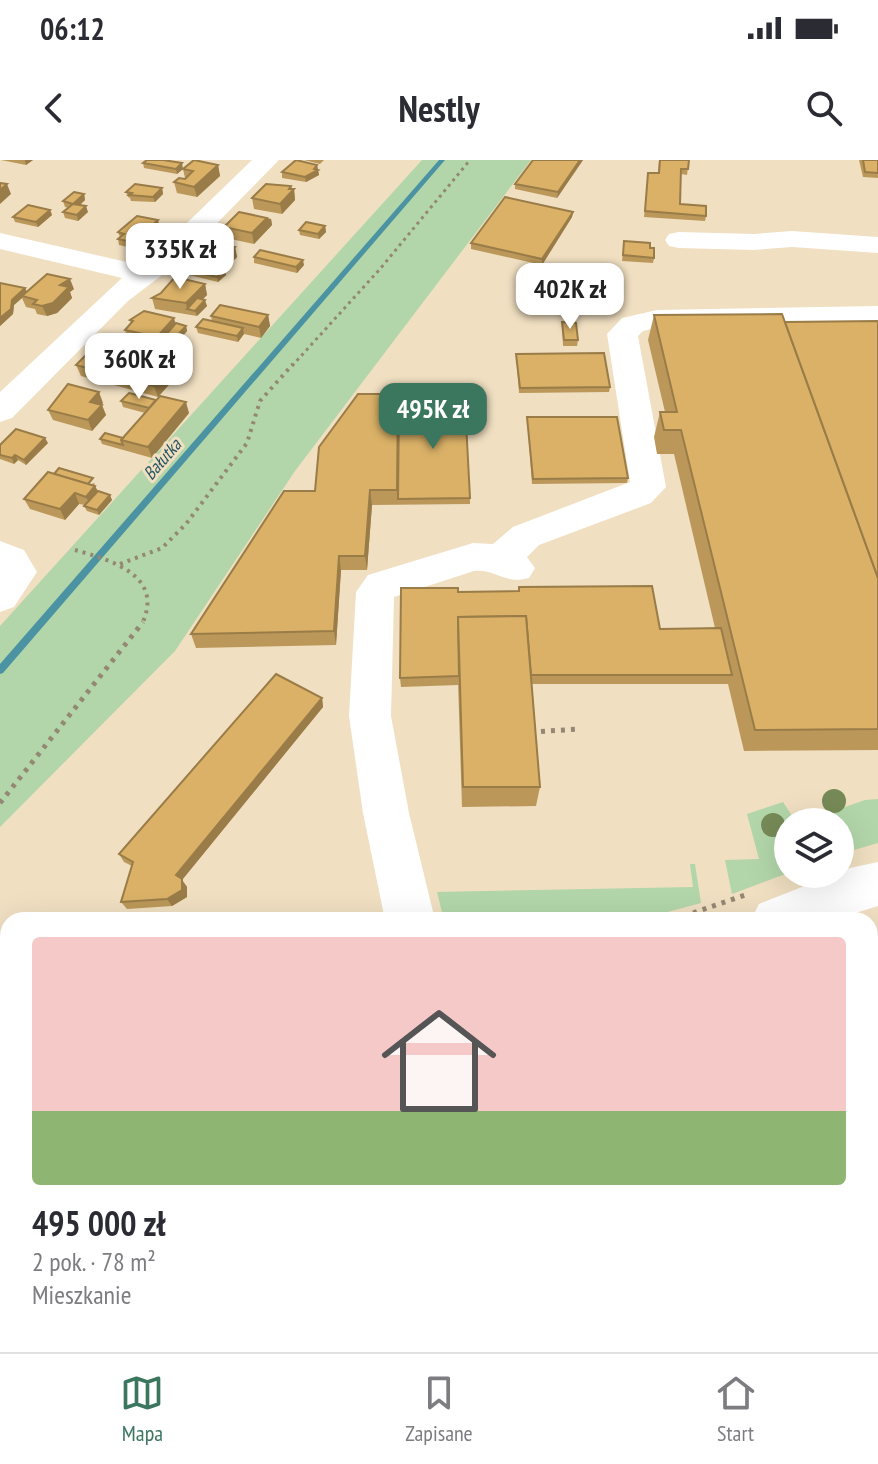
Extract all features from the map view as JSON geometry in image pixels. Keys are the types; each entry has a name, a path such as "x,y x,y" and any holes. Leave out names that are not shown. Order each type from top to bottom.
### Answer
{"street":[{"path":"0,411 118,295 147,275 266,160"},
{"path":"679,240 754,242 792,239 878,245"},
{"path":"0,241 147,275"},
{"path":"408,912 386,813 370,716 375,592 382,585 473,557 487,556 507,564 526,536 638,494 648,487 622,334 633,324 657,319 878,315"},
{"path":"0,555 11,560 18,572 0,597"},
{"path":"796,912 850,890 878,884"}],"path":[{"path":"120,564 162,548 186,524 247,443 260,401 380,269 470,160"},
{"path":"0,803 144,621 149,599 137,575 120,564 75,550"},
{"path":"531,732 580,729"}],"green space":[{"path":"422,160 531,160 295,471 175,651 0,827 0,626"},
{"path":"834,796 842,808 831,808 825,799"},
{"path":"878,799 878,843 854,850 854,808 842,808"},
{"path":"783,802 787,808 774,808 774,878 732,894 725,860 759,859 747,814"},
{"path":"690,864 695,864 701,903 668,912 442,912 437,892 693,887"}],"building":[{"path":"147,160 182,163 176,169 143,163"},
{"path":"194,160 218,165 194,187 174,182 179,178 185,179 193,171 183,169"},
{"path":"296,160 317,165 314,169 318,170 305,177 282,172"},
{"path":"533,160 580,160 558,192 515,184"},
{"path":"660,160 689,160 688,169 681,169 680,204 706,206 706,216 645,211 648,173 659,173"},
{"path":"863,160 878,160 878,173 865,172"},
{"path":"135,184 162,188 153,197 129,195 132,193 126,192"},
{"path":"266,184 291,186 289,189 294,189 280,204 252,198"},
{"path":"74,192 84,194 73,204 63,201"},
{"path":"505,197 573,212 542,259 471,243"},
{"path":"73,204 86,206 77,215 63,212"},
{"path":"28,205 50,210 36,222 13,217"},
{"path":"239,212 267,218 252,233 224,227"},
{"path":"137,216 158,220 148,229 154,231 140,244 118,239 124,234 118,232"},
{"path":"306,222 325,226 318,234 299,230"},
{"path":"210,241 235,247 218,263 193,257"},
{"path":"624,241 650,243 650,248 654,248 654,258 623,255"},
{"path":"260,250 303,260 296,267 254,257"},
{"path":"195,262 224,270 217,277 187,270"},
{"path":"47,274 70,279 60,285 69,287 53,303 42,306 33,304 37,300 22,296"},
{"path":"175,277 205,284 186,303 152,298 161,293"},
{"path":"0,283 25,288 12,300 11,309 0,318"},
{"path":"197,298 205,300 195,311 187,309"},
{"path":"220,305 268,315 259,327 211,316"},
{"path":"144,311 174,318 157,337 125,330 133,321 130,320"},
{"path":"782,314 878,578 878,729 755,730 681,430 664,430 660,412 677,412 654,315"},
{"path":"203,319 243,328 237,336 196,327"},
{"path":"878,321 878,578 785,322"},
{"path":"562,322 576,323 578,340 564,340"},
{"path":"176,323 186,326 174,339 164,337"},
{"path":"113,343 179,360 154,386 76,365 88,353 98,356"},
{"path":"604,353 610,387 520,388 516,354"},
{"path":"68,384 99,392 90,402 102,405 88,420 48,410"},
{"path":"129,393 156,400 149,408 121,401"},
{"path":"358,394 398,394 397,490 370,490 365,556 339,556 334,631 191,634 284,491 315,491 319,447"},
{"path":"160,396 186,402 148,447 121,440"},
{"path":"399,403 465,403 470,498 398,499"},
{"path":"527,417 617,417 628,478 533,479"},
{"path":"16,429 45,438 24,460 15,455 12,458 0,455 0,445"},
{"path":"105,433 123,438 123,445 100,439"},
{"path":"59,468 93,478 88,484 54,474"},
{"path":"48,472 95,486 86,497 75,493 60,509 24,499"},
{"path":"98,491 110,495 97,510 84,506"},
{"path":"652,586 660,629 721,628 732,675 531,675 526,616 458,617 459,676 400,678 401,588 458,588 458,592 519,591 519,587"},
{"path":"526,616 540,787 463,787 458,617"},
{"path":"276,674 322,698 176,875 182,879 182,890 167,899 121,902 133,862 119,854"}],"waterway":[{"name":"Bałutka","path":"0,670 442,160"}]}
